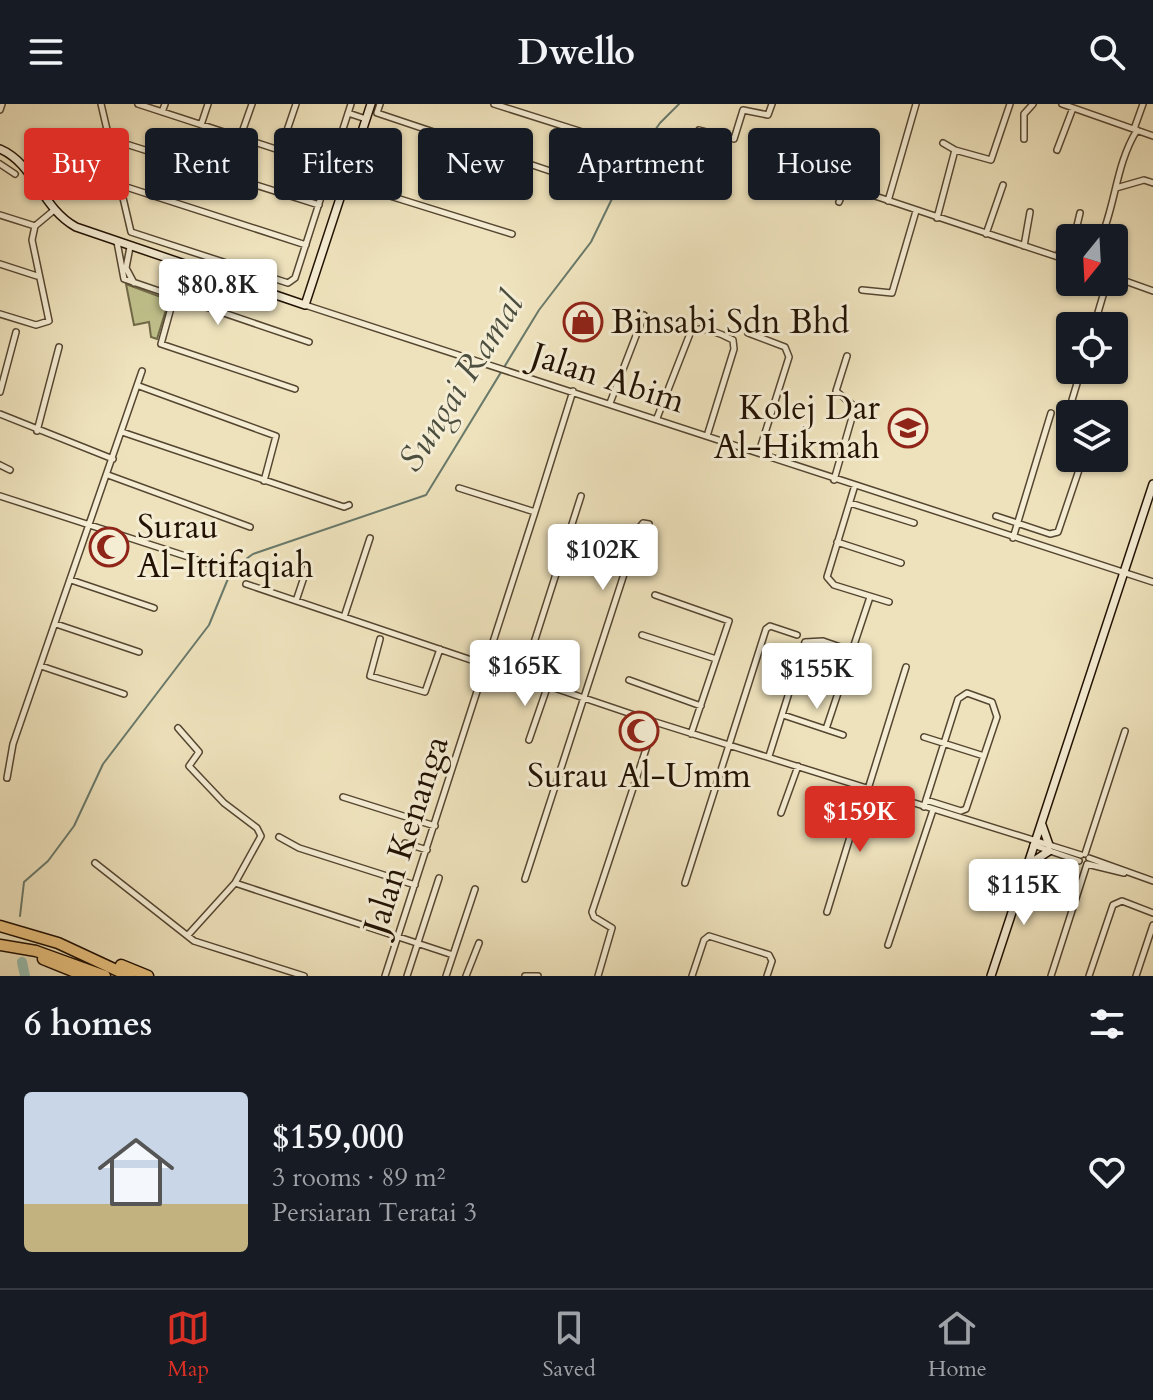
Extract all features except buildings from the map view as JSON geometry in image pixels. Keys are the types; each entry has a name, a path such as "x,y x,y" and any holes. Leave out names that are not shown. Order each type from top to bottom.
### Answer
{"highway":[{"path":"0,926 58,943 129,976"},
{"path":"0,947 85,976"},
{"path":"0,947 36,951 105,976"},
{"path":"103,963 119,965 148,976"}],"street":[{"path":"101,104 107,128"},
{"path":"138,104 210,128"},
{"path":"162,112 165,104"},
{"path":"201,125 208,104"},
{"path":"244,128 252,104"},
{"path":"288,128 296,104"},
{"path":"343,128 351,104"},
{"path":"363,128 371,104"},
{"path":"380,104 377,113 549,171"},
{"path":"494,104 570,128"},
{"path":"732,138 743,110 768,115 772,104"},
{"path":"888,201 916,104"},
{"path":"943,143 955,150 991,160 1010,104"},
{"path":"1024,139 1024,114 1033,104"},
{"path":"1062,104 1153,136"},
{"path":"1105,224 1125,151 1143,104"},
{"path":"1057,150 1073,108"},
{"path":"348,113 366,119"},
{"path":"129,144 319,205"},
{"path":"0,149 19,160 53,211 76,227 305,305 339,200"},
{"path":"937,218 955,150"},
{"path":"0,164 15,174"},
{"path":"1116,188 1144,180 1153,183"},
{"path":"986,234 1003,185"},
{"path":"129,188 306,245"},
{"path":"839,202 843,192 851,188 1056,256"},
{"path":"124,200 131,232 284,282 295,278 321,200"},
{"path":"402,200 512,234"},
{"path":"0,314 36,325 49,321 32,240 35,226 53,211"},
{"path":"862,290 883,295 892,293 916,211"},
{"path":"1024,246 1030,212"},
{"path":"1077,224 1080,213"},
{"path":"0,215 35,226"},
{"path":"117,242 124,279 309,342"},
{"path":"130,247 126,268 136,285"},
{"path":"0,264 38,276"},
{"path":"1128,282 1153,291"},
{"path":"174,297 159,342 164,346 295,389"},
{"name":"Jalan Abim","path":"305,305 1153,582"},
{"path":"610,403 644,315"},
{"path":"657,418 691,331 698,328 730,338 734,349 707,436"},
{"path":"0,392 16,332"},
{"path":"748,333 785,347 789,357 759,452"},
{"path":"37,431 59,347"},
{"path":"834,480 855,407 836,391 847,356"},
{"path":"7,778 13,744 142,371"},
{"path":"1072,400 1077,384"},
{"path":"139,386 276,436 264,481"},
{"name":"Jalan Kenanga","path":"385,976 573,391"},
{"path":"1013,538 1051,413"},
{"path":"0,414 113,459"},
{"path":"122,432 344,507 349,505"},
{"path":"0,465 10,470"},
{"path":"996,516 1050,534 1058,532 1078,472"},
{"path":"108,475 250,527"},
{"path":"991,976 1153,484"},
{"path":"855,485 827,577 834,585 889,602"},
{"path":"459,488 535,512"},
{"path":"0,496 207,563"},
{"path":"523,677 581,496"},
{"path":"850,503 914,523"},
{"path":"525,879 639,528 643,523 649,524"},
{"path":"344,617 370,538"},
{"path":"837,542 901,563"},
{"path":"296,601 308,565"},
{"path":"71,580 154,608"},
{"path":"246,584 691,734 769,756 1153,881"},
{"path":"655,595 729,621 691,734"},
{"path":"826,729 870,597"},
{"path":"56,624 139,652"},
{"path":"685,883 768,626 797,635"},
{"path":"642,635 716,659"},
{"path":"380,639 370,676 425,692 440,649"},
{"path":"769,756 805,642 823,641 852,651"},
{"path":"41,666 124,694"},
{"path":"827,912 906,667"},
{"path":"629,680 701,706"},
{"path":"529,740 548,685"},
{"path":"924,807 926,800 958,699 967,693 996,706 997,717 964,811 926,800"},
{"path":"783,715 843,735"},
{"path":"598,976 612,928 594,917 592,912 655,722"},
{"path":"178,728 199,752 189,766 260,833 259,845 235,883 188,935"},
{"path":"1051,976 1079,887 1084,858 1125,731"},
{"path":"924,737 984,756"},
{"path":"781,813 798,766"},
{"path":"343,797 435,826"},
{"path":"888,945 933,810"},
{"path":"1042,822 1049,848"},
{"path":"279,837 299,848 415,885"},
{"path":"405,843 427,850"},
{"path":"1027,868 1049,848"},
{"path":"95,863 194,941 304,976"},
{"path":"1043,875 1079,887"},
{"path":"407,976 439,878"},
{"path":"235,883 453,955"},
{"path":"446,976 475,889"},
{"path":"1089,976 1113,905 1122,901 1153,913"},
{"path":"1136,976 1153,925"},
{"path":"692,976 704,940 712,936 769,955 772,961 767,976"},
{"path":"466,976 479,943"},
{"path":"525,976 538,976"}],"green space":[{"path":"126,284 169,300 157,339 151,337 149,322 134,325"}],"waterway":[{"name":"Sungai Ramal","path":"20,916 24,882 48,861 74,826 103,764 209,625 232,569 253,554 426,495 539,310 591,242 624,174 660,123 679,104"},
{"name":"Sungai Ramal","path":"22,962 25,976"}],"place":[{"name":"Binsabi Sdn Bhd","path":"583,322"},
{"name":"Kolej Dar Al-Hikmah","path":"908,428"},
{"name":"Surau Al-Ittifaqiah","path":"109,547"},
{"name":"Surau Al-Umm","path":"639,731"}]}
